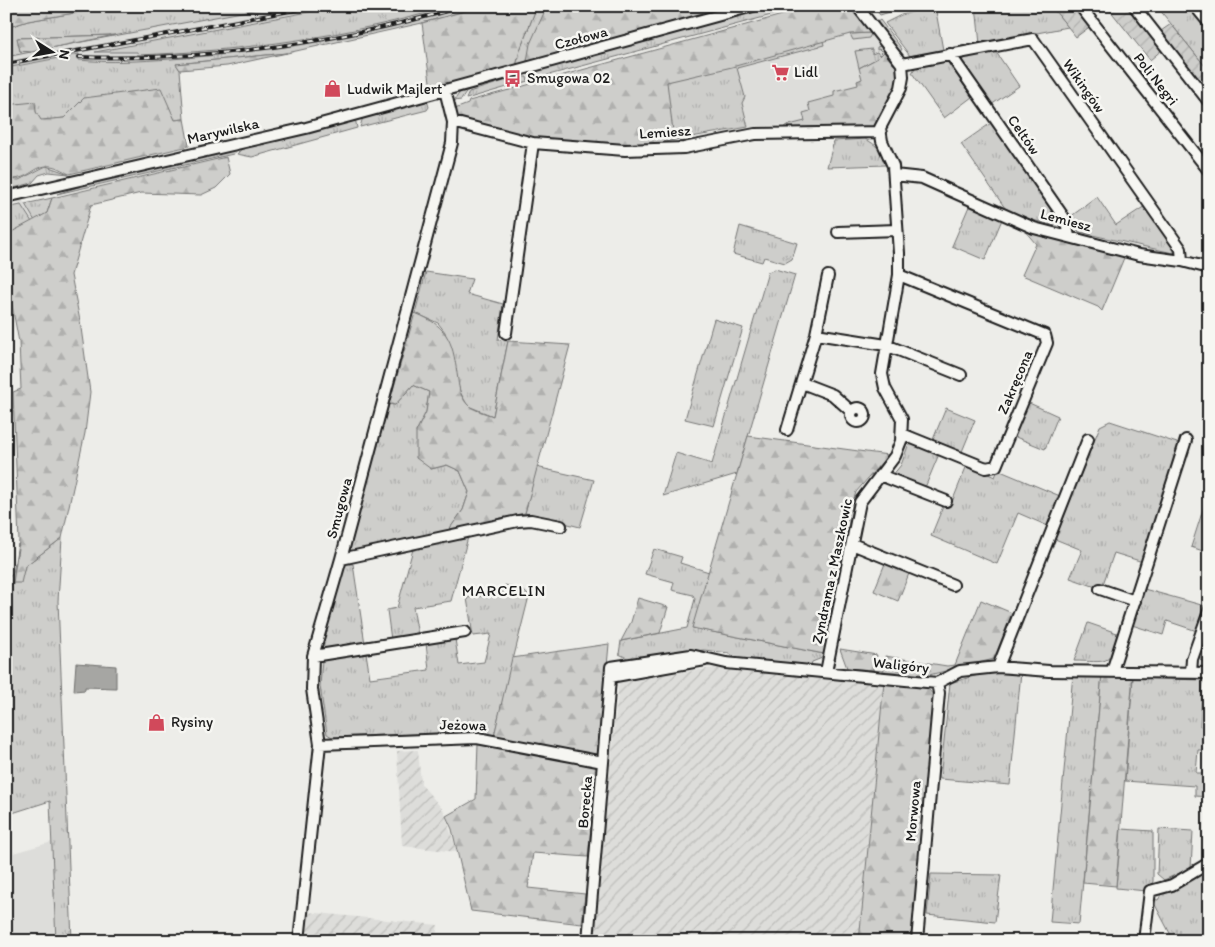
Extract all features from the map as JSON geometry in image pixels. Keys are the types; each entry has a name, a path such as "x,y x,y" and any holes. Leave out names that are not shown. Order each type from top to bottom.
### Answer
{"street":[{"name":"Czołowa","path":"445,90 753,6"},
{"path":"857,6 902,64 901,88 883,119 880,132 882,142 891,158 894,175 899,274 886,345 883,380 901,414 902,434"},
{"name":"Poli Negri","path":"1080,6 1209,171"},
{"path":"1134,6 1209,102"},
{"path":"1195,6 1209,23"},
{"name":"Wikingów","path":"902,64 1033,39 1181,250 1182,261"},
{"name":"Celtów","path":"950,54 1064,219 1069,236"},
{"name":"Smugowa","path":"299,941 320,744 312,689 313,656 341,559 452,143 453,122 445,90"},
{"name":"Marywilska","path":"6,198 306,128 445,90"},
{"name":"Lemiesz","path":"453,122 533,143 626,150 684,148 755,134 880,132"},
{"path":"506,333 533,143"},
{"name":"Lemiesz","path":"894,175 922,178 1034,228 1139,255 1182,261 1209,268"},
{"path":"838,232 897,230"},
{"name":"Zakręcona","path":"899,274 1045,335 1047,343 996,466 986,468 902,434"},
{"path":"787,430 816,334 828,276"},
{"path":"816,334 886,345 961,375"},
{"path":"802,382 833,395 852,412"},
{"name":"Zyndrama z Maszkowic","path":"826,672 860,502 898,449 902,434"},
{"path":"998,667 1088,439"},
{"path":"1112,672 1186,440"},
{"path":"880,475 946,501"},
{"path":"341,559 518,521 539,521 561,526"},
{"path":"852,544 952,585"},
{"path":"1100,589 1135,600"},
{"path":"1191,673 1192,660 1209,611"},
{"path":"313,656 465,632"},
{"name":"Waligóry","path":"610,672 691,655 708,660 937,683 960,671 998,667 1112,672 1209,673"},
{"name":"Borecka","path":"588,941 610,672"},
{"name":"Morwowa","path":"917,941 939,693 937,683"},
{"name":"Jeżowa","path":"320,744 477,738 603,762"},
{"path":"1144,941 1150,891 1172,885 1209,863"}],"shaded area":[{"path":"115,6 483,6 422,23 227,66 180,70 184,119 34,103 6,105 6,28"},
{"path":"870,33 894,66 807,124 748,127 732,67 850,34"},
{"path":"6,179 18,193 35,221 32,222 6,185"},
{"path":"76,663 116,666 116,688 85,687 85,690 74,691"},
{"path":"714,668 884,682 859,941 592,941 619,680"},
{"path":"418,750 421,784 444,811 457,852 402,846 397,751"},
{"path":"52,842 56,941 6,941 6,855"},
{"path":"307,912 438,925 435,941 304,941"}],"green space":[{"path":"6,6 115,6 28,21 6,28"},
{"path":"115,6 274,6 55,47 111,35 18,38 20,51 31,52 6,57 6,28 28,21"},
{"path":"340,6 451,6 374,26 257,46 138,55 137,52 95,52"},
{"path":"471,6 483,6 422,23 287,53 176,64 180,70 184,119 175,120 84,98 64,118 41,121 34,103 6,105 6,68 79,54 79,60 125,61 209,56 247,51 322,40"},
{"path":"483,6 537,6 520,50 516,66 431,89 422,23"},
{"path":"537,6 547,6 527,61 544,59 516,66 520,50"},
{"path":"547,6 737,6 544,59 527,61 530,44"},
{"path":"768,6 805,6 530,80 529,74 519,74"},
{"path":"815,6 850,6 870,33 850,34 732,67 667,82 674,140 650,145 625,145 532,139 457,121 455,109 468,104 469,101"},
{"path":"873,6 909,6 880,15"},
{"path":"935,6 943,50 910,56 885,23 901,15"},
{"path":"976,6 1051,6 1068,27 980,44"},
{"path":"1051,6 1077,6 1092,25 1076,37"},
{"path":"1112,6 1131,6 1163,49 1150,60 1109,9"},
{"path":"1162,6 1191,6 1209,28 1209,71 1159,9"},
{"path":"880,20 902,49 898,55 876,23"},
{"path":"1171,24 1209,71 1209,95 1158,33"},
{"path":"870,33 869,38 853,40 850,34"},
{"path":"115,35 31,52 20,51 17,38"},
{"path":"823,41 824,45 737,68 745,97 742,103 748,127 674,140 666,82"},
{"path":"881,46 884,52 878,58 859,68 855,51 872,49 872,54 877,52 879,55 882,52 879,49 877,50 877,47"},
{"path":"884,52 893,64 897,65 897,86 874,128 784,129 785,126 805,121 803,113 810,111 808,103 834,96 834,91 858,85 857,81 862,79 859,68 878,58"},
{"path":"996,52 1019,86 991,105 961,63 963,57"},
{"path":"287,53 227,66 180,70 176,64"},
{"path":"947,61 972,97 944,118 912,73 916,66"},
{"path":"517,77 527,77 528,81 466,99 469,92"},
{"path":"496,80 489,85 468,90 461,100 454,101 460,92"},
{"path":"161,88 175,120 184,119 189,146 69,174 56,167 47,166 20,178 6,179 6,105 35,102 36,112 41,120 64,118 84,98"},
{"path":"427,100 429,107 427,110 360,127 363,117"},
{"path":"355,118 357,128 252,157 237,154 246,144"},
{"path":"991,123 1061,224 1059,227 1025,218 1005,208 961,144"},
{"path":"865,139 879,149 885,165 827,167 834,141"},
{"path":"237,147 239,149 233,154 57,194 113,175"},
{"path":"226,157 230,174 216,188 201,195 141,193 91,205 71,275 80,321 90,392 85,433 62,538 25,566 21,583 13,583 19,541 13,392 21,389 19,342 6,274 6,235 47,213 52,198"},
{"path":"46,166 69,174 49,172 39,175 32,183 14,188 6,179 19,180"},
{"path":"1097,197 1116,225 1145,206 1175,250 1173,253 1079,232 1070,217"},
{"path":"52,198 47,213 35,221 25,204"},
{"path":"970,204 1003,217 985,260 952,246"},
{"path":"21,205 32,222 6,235 6,208"},
{"path":"1018,223 1126,253 1102,311 1098,307 1022,275 1036,244"},
{"path":"740,226 797,243 792,259 785,263 764,257 762,262 733,254"},
{"path":"775,269 795,275 737,474 663,496 676,453 712,464 768,272"},
{"path":"426,272 472,279 467,294 503,304 498,340 508,341 493,416 468,406 460,392 445,332 438,323 415,313"},
{"path":"415,313 436,324 448,339 452,347 460,390 468,405 493,416 508,341 570,345 525,513 448,531 463,510 469,492 460,471 447,465 431,469 416,458 416,432 426,412 429,392 413,385 395,405 389,404"},
{"path":"714,319 743,328 714,426 685,419"},
{"path":"413,385 429,392 426,412 416,432 431,469 447,465 460,471 469,492 463,510 448,531 353,552 347,550 389,404 395,405"},
{"path":"1027,402 1058,416 1045,449 1013,436"},
{"path":"946,408 975,420 961,454 932,442"},
{"path":"1110,421 1177,443 1179,450 1143,562 1114,553 1103,584 1096,587 1070,578 1082,550 1055,539 1100,426"},
{"path":"748,436 888,455 856,492 824,654 692,628"},
{"path":"914,443 939,454 924,490 892,476 901,465 908,446"},
{"path":"967,465 995,477 998,470 1060,496 1048,526 1018,513 997,564 931,536 944,504 950,507"},
{"path":"536,467 594,480 580,527 525,513"},
{"path":"1209,491 1209,553 1191,547"},
{"path":"468,537 451,601 413,607 418,635 391,640 387,610 397,608 413,549"},
{"path":"62,538 58,601 72,941 56,941 50,801 6,815 6,581 13,573 18,544 13,583 25,566"},
{"path":"654,549 682,557 680,563 709,572 693,628 824,654 822,658 812,662 811,665 738,660 729,653 704,650 629,659 619,654 621,641 687,628 695,599 693,595 672,590 674,582 645,574"},
{"path":"886,561 910,571 898,601 874,591"},
{"path":"345,564 353,564 365,644 321,650"},
{"path":"505,585 523,590 529,596 494,736 469,732 332,737 327,734 320,686 322,659 366,653 370,678 429,670 426,643 455,639 459,665 484,662 491,634 473,636 467,598 502,593"},
{"path":"1144,589 1205,606 1197,631 1167,621 1163,635 1132,625"},
{"path":"638,598 668,607 660,633 621,641 631,622"},
{"path":"981,600 1012,613 994,659 929,675 883,671 882,666 885,656 947,666 955,665"},
{"path":"1088,623 1120,634 1113,653 1105,660 1074,661"},
{"path":"1209,631 1209,663 1204,663 1200,659"},
{"path":"609,644 599,755 494,736 512,658"},
{"path":"840,649 877,655 873,670 847,668"},
{"path":"992,671 1021,672 1010,785 940,779 950,683"},
{"path":"1073,674 1102,674 1079,924 1050,922"},
{"path":"1102,674 1133,674 1116,886 1083,883"},
{"path":"1133,678 1203,680 1200,726 1209,726 1209,750 1198,750 1196,773 1209,773 1209,797 1195,796 1195,786 1125,781"},
{"path":"884,682 927,688 938,700 912,941 859,941"},
{"path":"478,744 597,766 588,857 533,853 528,888 585,894 582,924 471,911 452,829 446,816 476,799"},
{"path":"1121,829 1153,831 1153,881 1146,891 1116,888"},
{"path":"1159,829 1193,831 1191,868 1164,880 1157,874"},
{"path":"1209,869 1209,941 1174,941 1152,899 1158,900 1163,892"},
{"path":"931,874 1001,875 995,922 927,915"}],"railway":[{"path":"6,64 317,6"},
{"path":"79,57 176,56 273,47 369,30 464,6"}],"place":[{"name":"Lidl","path":"780,72"},
{"name":"Smugowa 02","path":"513,78"},
{"name":"Ludwik Majlert","path":"333,89"},
{"name":"Rysiny","path":"157,722"}],"district":[{"name":"MARCELIN","path":"504,590"}]}
